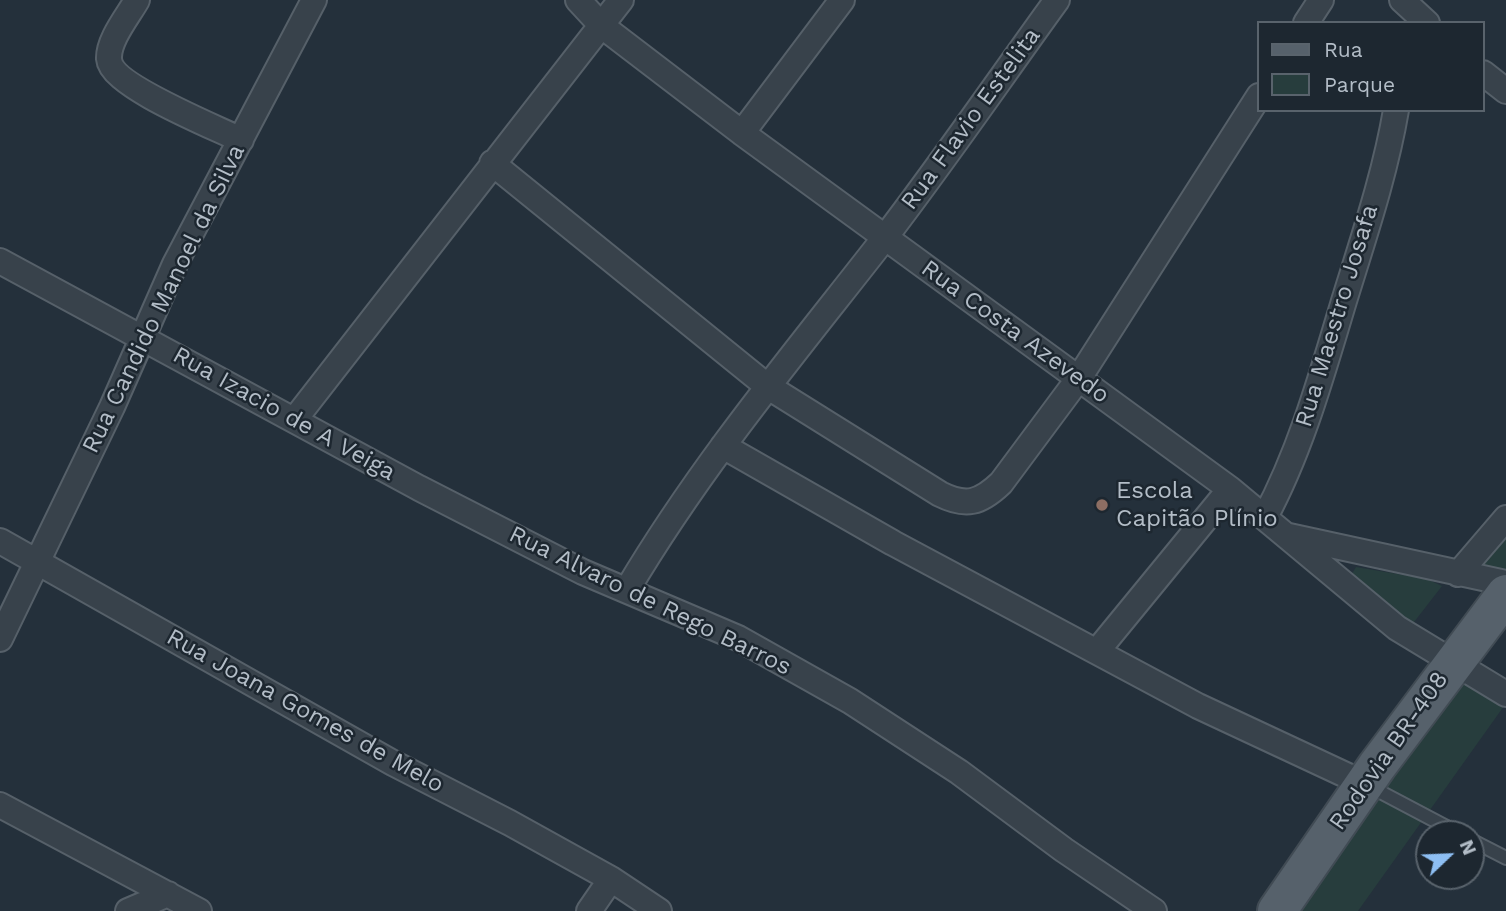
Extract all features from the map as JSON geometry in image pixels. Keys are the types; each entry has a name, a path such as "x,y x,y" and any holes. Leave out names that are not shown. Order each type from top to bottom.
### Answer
{"main road":[{"name":"Rodovia BR-408","path":"1277,911 1452,662 1506,594"}],"street":[{"path":"137,0 110,50 109,61 113,70 135,89 241,140"},
{"name":"Rua Candido Manoel da Silva","path":"0,639 144,336 175,264 314,0"},
{"name":"Rua Costa Azevedo","path":"578,0 602,26 742,133 1230,489 1397,628 1506,694"},
{"path":"295,419 621,0"},
{"path":"742,133 842,0"},
{"name":"Rua Flavio Estelita","path":"627,590 669,519 767,386 885,237 1057,0"},
{"path":"1307,21 1321,0"},
{"path":"1485,75 1506,91"},
{"path":"492,163 767,386 940,494 956,502 972,504 1001,483 1079,378 1258,98"},
{"name":"Rua Maestro Josafa","path":"1265,517 1291,461 1331,345 1368,223 1396,112"},
{"name":"Rua Izacio de A Veiga","path":"0,261 144,336 419,488"},
{"path":"723,446 893,543 1098,650 1198,706 1365,784"},
{"name":"Rua Alvaro de Rego Barros","path":"419,488 583,572 738,638 849,701 959,772 1064,850 1154,911"},
{"path":"1098,650 1230,489"},
{"path":"1458,574 1506,518"},
{"path":"1285,536 1506,583"},
{"name":"Rua Joana Gomes de Melo","path":"0,541 393,763 510,822 611,879 659,911"},
{"path":"0,805 199,911"},
{"path":"589,911 611,879"},
{"path":"128,911 168,894"}],"lane":[{"path":"1365,784 1433,820"},
{"path":"1485,847 1506,858"}],"green space":[{"path":"1506,518 1506,583 1458,574"},
{"path":"1356,567 1427,579 1442,586 1411,626 1349,579"},
{"path":"1446,671 1504,706 1423,820 1415,820 1415,831 1358,911 1277,911"}],"place":[{"name":"Escola Capitão Plínio","path":"1102,505"}]}
